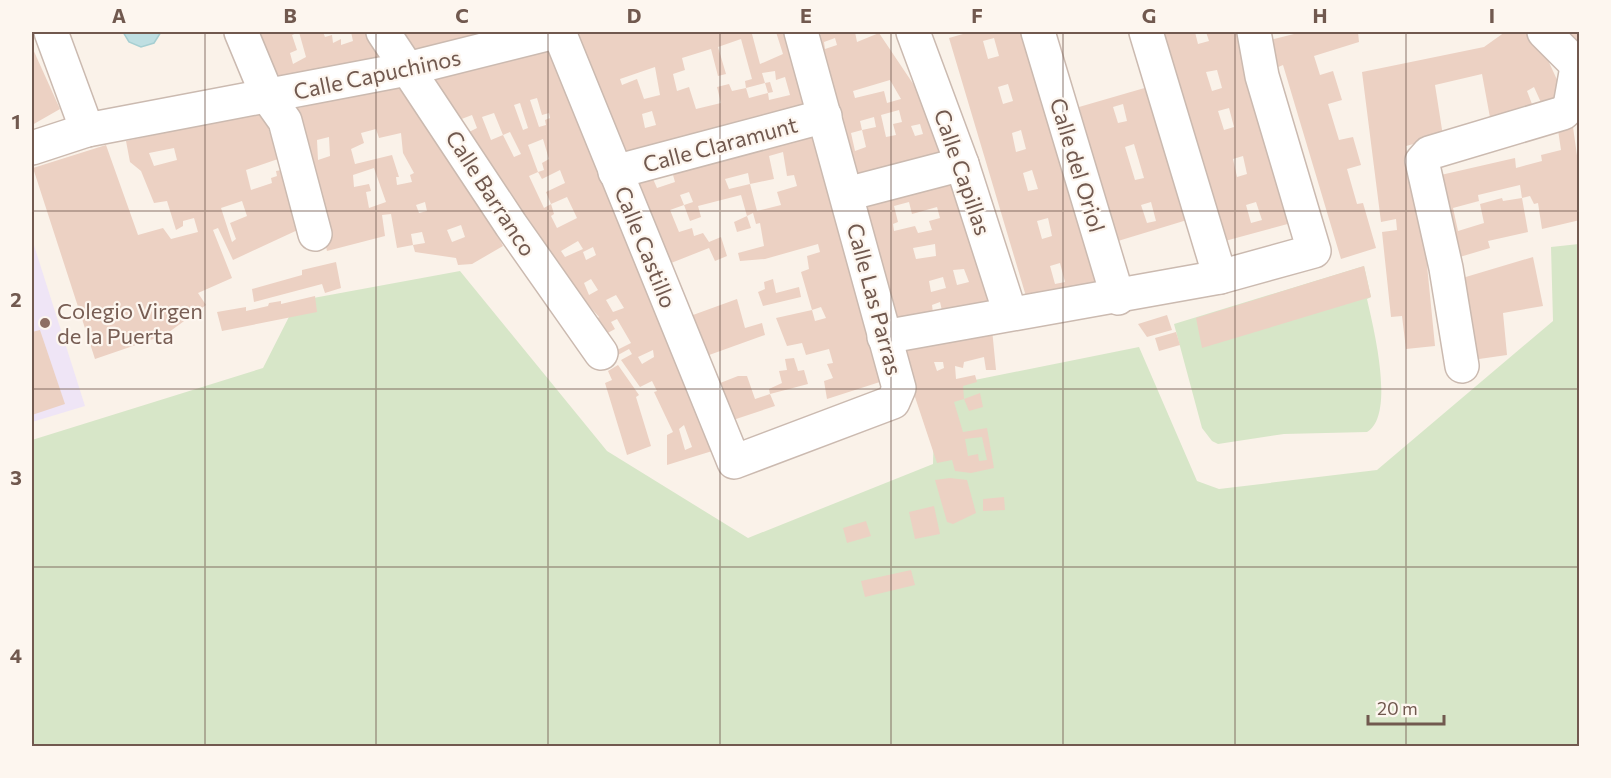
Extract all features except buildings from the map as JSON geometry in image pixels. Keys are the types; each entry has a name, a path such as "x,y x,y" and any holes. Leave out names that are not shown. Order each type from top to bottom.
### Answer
{"street":[{"path":"51,32 87,130"},
{"path":"241,32 268,98 285,121 315,234"},
{"name":"Calle Barranco","path":"383,32 556,291 601,353"},
{"name":"Calle Capuchinos","path":"32,148 87,130 268,98 407,69 557,32"},
{"name":"Calle Castillo","path":"557,32 734,462"},
{"name":"Calle Las Parras","path":"734,462 893,402 899,388 801,32"},
{"name":"Calle Capillas","path":"915,32 962,164 1010,313"},
{"name":"Calle del Oriol","path":"1038,32 1118,298"},
{"path":"1146,32 1220,277"},
{"path":"884,337 1010,313 1118,298 1220,277 1314,251 1262,76 1254,32"},
{"path":"1462,366 1446,268 1422,161 1430,153 1563,113 1570,106 1578,67 1544,32"},
{"name":"Calle Claramunt","path":"615,172 825,116"},
{"path":"847,194 962,164"}],"shaded area":[{"name":"Colegio Virgen de la Puerta","path":"32,239 85,406 32,422"}],"green space":[{"path":"1579,244 1579,746 32,746 32,440 263,368 297,301 460,271 607,451 748,538 933,464 935,388 1139,347 1197,481 1219,489 1377,470 1553,321 1551,247"},
{"path":"1364,266 1371,297 1367,299 1380,369 1380,408 1376,423 1367,432 1284,434 1218,444 1212,441 1202,428 1174,324"}],"water":[{"path":"123,32 161,32 154,43 141,47 129,42"}],"place":[{"name":"Colegio Virgen de la Puerta","path":"45,323"}]}
